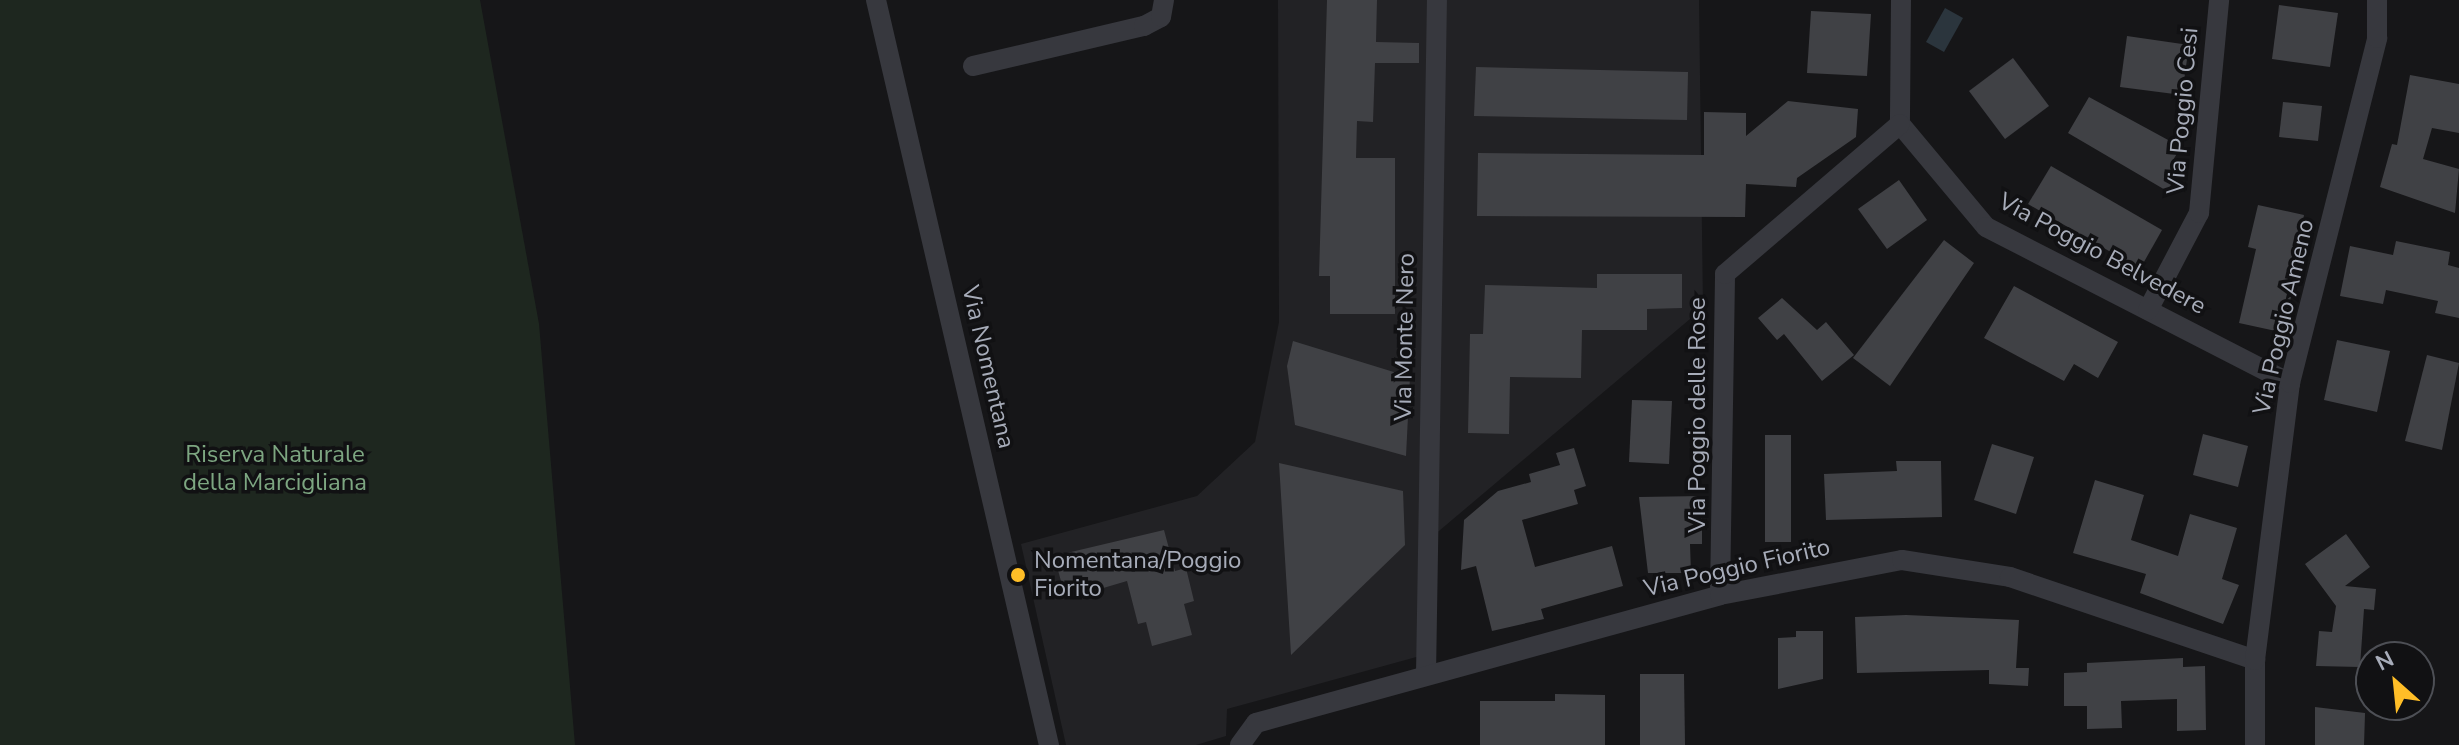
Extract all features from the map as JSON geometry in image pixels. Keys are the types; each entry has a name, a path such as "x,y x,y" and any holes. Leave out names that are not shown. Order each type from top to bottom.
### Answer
{"street":[{"name":"Via Nomentana","path":"876,0 1049,745"},
{"path":"973,66 1144,26 1161,17 1164,0"},
{"name":"Via Monte Nero","path":"1426,675 1437,0"},
{"path":"1900,124 1901,0"},
{"name":"Via Poggio Cesi","path":"2148,310 2199,213 2219,0"},
{"name":"Via Poggio Ameno","path":"2255,745 2255,660 2290,383 2374,52 2377,0"},
{"name":"Via Poggio Belvedere","path":"1900,124 1986,227 2290,383"},
{"name":"Via Poggio delle Rose","path":"1720,595 1725,274 1900,124"},
{"name":"Via Poggio Fiorito","path":"1240,745 1256,723 1720,595 1887,562 1949,563 2010,577 2255,660"}],"shaded area":[{"path":"1278,0 1699,0 1703,308 1420,547 1420,656 1227,709 1226,736 1196,745 1066,745 1021,544 1197,496 1255,442 1279,322"},
{"path":"1945,8 1963,18 1944,52 1926,42"}],"green space":[{"name":"Riserva Naturale della Marcigliana","path":"0,0 480,0 539,324 575,745 0,745"}],"building":[{"path":"1327,0 1377,0 1376,42 1419,43 1419,63 1375,63 1373,122 1357,121 1356,158 1395,158 1395,314 1330,314 1330,276 1319,276"},
{"path":"2279,5 2338,13 2330,67 2272,59"},
{"path":"1811,11 1871,14 1867,76 1807,73"},
{"path":"2127,36 2189,45 2182,95 2120,87"},
{"path":"2013,58 2049,106 2005,139 1969,91"},
{"path":"1476,67 1688,72 1687,120 1474,116"},
{"path":"2410,75 2459,84 2459,133 2432,128 2423,159 2459,169 2455,213 2380,187 2392,144 2397,145"},
{"path":"2089,97 2181,147 2170,165 2180,171 2167,191 2068,133"},
{"path":"1788,101 1858,109 1856,137 1797,178 1796,187 1746,184 1745,217 1477,216 1478,153 1704,155 1704,112 1746,113 1746,136"},
{"path":"2283,102 2322,106 2318,141 2279,137"},
{"path":"2051,166 2162,230 2140,269 2028,204"},
{"path":"1899,180 1927,220 1887,249 1858,209"},
{"path":"2258,205 2304,215 2285,333 2239,323 2256,249 2248,247"},
{"path":"1944,240 1974,263 1890,386 1853,358"},
{"path":"2396,241 2450,252 2448,265 2459,268 2459,318 2435,313 2438,301 2386,290 2383,304 2340,296 2350,246 2393,255"},
{"path":"1597,274 1682,274 1682,308 1647,309 1647,330 1582,330 1581,378 1510,377 1509,434 1468,433 1470,334 1483,334 1485,285 1597,288"},
{"path":"2014,286 2118,342 2098,378 2074,364 2064,381 1984,338"},
{"path":"1782,298 1817,330 1826,322 1854,355 1822,381 1784,334 1777,340 1758,318"},
{"path":"2337,340 2390,351 2377,412 2324,400"},
{"path":"1293,341 1410,377 1406,456 1295,425 1287,366"},
{"path":"2427,355 2459,363 2442,450 2405,441"},
{"path":"1632,400 1672,401 1669,464 1629,462"},
{"path":"2203,434 2248,446 2238,487 2193,475"},
{"path":"1765,435 1791,435 1791,542 1765,542"},
{"path":"1992,444 2034,457 2016,514 1974,500"},
{"path":"1574,448 1586,486 1574,490 1578,504 1522,520 1535,567 1612,546 1623,586 1541,609 1544,619 1492,631 1476,566 1461,570 1464,520 1498,491 1531,482 1529,474 1560,465 1556,453"},
{"path":"1896,461 1941,461 1942,517 1826,520 1824,474 1897,471"},
{"path":"1279,463 1403,491 1405,545 1291,655"},
{"path":"2095,480 2144,495 2131,540 2178,556 2190,514 2237,528 2222,579 2239,585 2223,624 2140,593 2146,574 2073,553"},
{"path":"1702,496 1702,544 1690,544 1691,573 1648,573 1639,497"},
{"path":"1164,530 1175,571 1186,568 1194,601 1184,604 1192,635 1152,646 1146,622 1138,624 1127,581 1066,599 1054,556"},
{"path":"2346,534 2370,567 2345,586 2376,589 2374,610 2364,609 2362,641 2355,641 2355,667 2316,666 2319,631 2332,632 2336,606 2305,564"},
{"path":"1906,615 2019,620 2016,668 2029,668 2028,686 1989,684 1989,670 1857,673 1855,617"},
{"path":"1796,631 1823,631 1823,679 1778,689 1778,638 1796,637"},
{"path":"2183,658 2183,667 2205,666 2206,730 2177,731 2177,699 2121,701 2122,728 2087,729 2087,706 2064,706 2064,673 2087,672 2087,663"},
{"path":"1640,674 1684,674 1685,745 1640,745"},
{"path":"1555,694 1605,695 1605,745 1480,745 1480,701 1555,701"},
{"path":"2315,707 2355,712 2355,721 2365,721 2364,745 2315,745"}],"place":[{"name":"Nomentana/Poggio Fiorito","path":"1018,575"}]}
